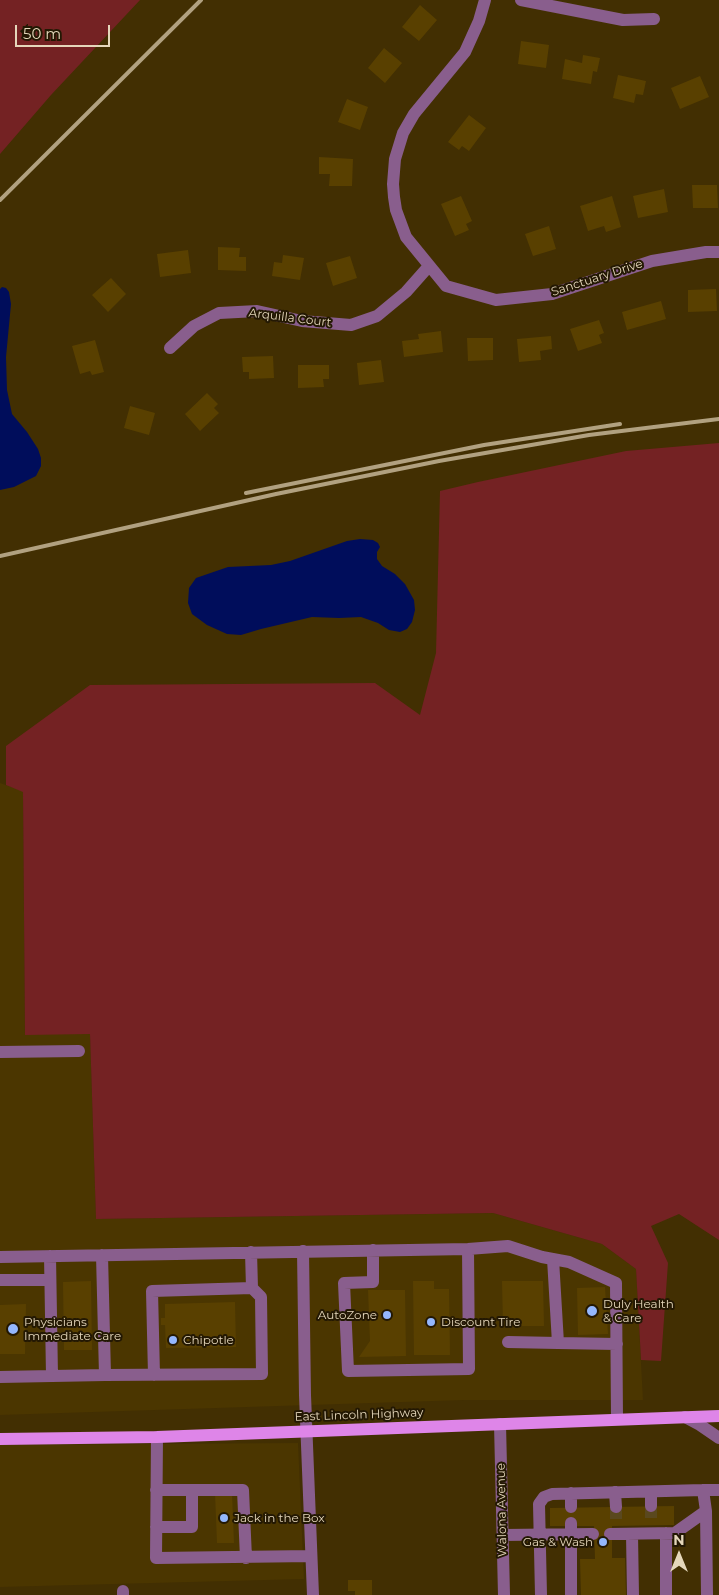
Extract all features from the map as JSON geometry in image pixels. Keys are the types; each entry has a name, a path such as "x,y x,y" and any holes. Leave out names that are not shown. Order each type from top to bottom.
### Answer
{"main road":[{"name":"East Lincoln Highway","path":"0,1439 157,1436 719,1416"}],"street":[{"name":"Sanctuary Drive","path":"485,0 480,22 465,52 414,114 403,133 395,159 394,197 400,224 406,237 446,286 496,300 552,294 652,261 706,252 719,252"},
{"path":"521,0 623,20 654,19"},
{"name":"Arquilla Court","path":"170,348 194,326 219,313 257,311 302,321 350,325 377,316 406,292 430,266"},
{"path":"0,1052 79,1051"},
{"path":"0,1257 468,1249 508,1246 569,1262 616,1283 617,1419"},
{"path":"373,1250 373,1282 344,1283 348,1371 469,1369 468,1249"},
{"path":"303,1251 306,1431 312,1595"},
{"path":"0,1377 262,1374 261,1297 252,1288 250,1252"},
{"path":"102,1255 105,1376"},
{"path":"50,1256 52,1376"},
{"path":"553,1259 558,1343"},
{"path":"0,1280 50,1280"},
{"path":"154,1375 152,1291 252,1288"},
{"path":"508,1342 617,1344"},
{"path":"685,1417 700,1424 719,1438"},
{"name":"Walona Avenue","path":"500,1424 504,1595"},
{"path":"157,1436 156,1558 311,1556"},
{"path":"156,1490 243,1490 246,1558"},
{"path":"156,1527 192,1527 192,1490"},
{"path":"237,1490 240,1531 245,1543"},
{"path":"703,1490 706,1511 707,1595"},
{"path":"541,1595 539,1504 544,1497 552,1494 571,1493 719,1490"},
{"path":"615,1492 616,1507"},
{"path":"651,1492 651,1506"},
{"path":"571,1493 571,1508"},
{"path":"614,1530 632,1534 651,1528 666,1533 675,1533 706,1511"},
{"path":"503,1535 540,1535 570,1529 594,1534"},
{"path":"570,1529 571,1595"},
{"path":"701,1595 700,1541 706,1529"},
{"path":"706,1529 713,1540 714,1595"},
{"path":"666,1533 666,1595"},
{"path":"632,1534 633,1595"}],"shaded area":[{"path":"0,0 140,0 51,95 0,154"},
{"path":"2,287 6,288 9,292 11,304 6,357 7,390 12,414 38,449 41,466 36,476 14,487 0,490 0,289"},
{"path":"719,443 719,1240 679,1214 651,1226 668,1263 661,1361 641,1360 636,1269 602,1244 493,1213 96,1219 90,1034 25,1035 23,792 6,785 6,746 90,685 375,683 420,715 436,653 440,491 626,451"},
{"path":"373,540 378,543 380,547 377,552 377,559 382,566 395,574 405,584 414,600 415,610 412,622 407,629 400,632 389,630 378,623 361,617 312,617 241,635 227,634 207,625 192,614 188,603 189,588 196,578 228,567 271,565 290,561 347,541"},
{"path":"0,783 23,791 25,1034 90,1033 96,1219 493,1213 602,1244 636,1269 643,1400 464,1400 0,1415"},
{"path":"298,1443 304,1579 0,1587 0,1445"}],"building":[{"path":"420,5 437,20 419,41 402,27"},
{"path":"521,41 549,45 546,68 518,64"},
{"path":"384,48 402,63 385,83 368,68"},
{"path":"583,55 600,58 597,72 593,71 591,84 562,79 565,59 582,63"},
{"path":"618,75 646,81 643,95 636,94 634,103 613,98"},
{"path":"700,76 709,97 680,109 671,88"},
{"path":"347,99 368,107 360,130 338,122"},
{"path":"469,115 486,128 469,151 462,146 459,150 448,142"},
{"path":"319,157 353,159 352,186 329,186 330,174 319,174"},
{"path":"692,185 717,185 718,208 693,208"},
{"path":"664,189 668,212 638,218 633,196"},
{"path":"461,196 472,221 466,224 469,230 455,236 441,204"},
{"path":"612,196 621,227 606,232 604,226 588,231 580,206"},
{"path":"549,226 556,249 533,256 525,234"},
{"path":"218,247 240,248 239,257 246,257 246,271 218,270"},
{"path":"188,250 191,273 160,277 157,254"},
{"path":"283,255 304,258 300,280 272,276 274,262 282,263"},
{"path":"350,256 357,278 333,286 326,263"},
{"path":"111,278 126,294 108,312 92,295"},
{"path":"716,289 717,311 688,312 688,290"},
{"path":"661,301 666,319 627,330 622,312"},
{"path":"599,320 604,333 599,335 602,343 578,351 570,329"},
{"path":"441,331 443,352 404,357 402,341 419,339 418,334"},
{"path":"551,336 552,349 540,351 541,360 519,362 517,339"},
{"path":"467,338 493,338 493,360 468,361"},
{"path":"95,340 104,372 92,375 90,371 80,374 72,346"},
{"path":"273,356 274,378 249,379 249,372 243,372 242,357"},
{"path":"381,360 384,382 359,385 357,363"},
{"path":"298,365 329,365 329,379 323,379 324,387 298,388"},
{"path":"207,393 218,404 214,408 219,413 200,431 185,414"},
{"path":"130,406 155,413 149,435 124,428"},
{"path":"91,1281 92,1350 64,1350 63,1282"},
{"name":"Discount Tire","path":"413,1281 434,1281 434,1289 449,1289 450,1355 414,1355"},
{"path":"502,1281 543,1281 544,1326 503,1326"},
{"name":"Duly Health & Care","path":"605,1287 608,1334 578,1335 577,1288"},
{"name":"AutoZone","path":"368,1290 405,1290 406,1356 359,1357 370,1341"},
{"path":"235,1302 236,1347 166,1348 165,1325 161,1325 161,1318 165,1318 165,1304"},
{"name":"Physicians Immediate Care","path":"26,1304 25,1354 0,1354 0,1305"},
{"name":"Jack in the Box","path":"215,1493 232,1493 234,1543 217,1543"},
{"name":"Gas & Wash","path":"674,1506 674,1525 612,1526 612,1558 625,1558 626,1595 581,1595 580,1559 595,1559 594,1526 550,1526 550,1508"},
{"path":"348,1580 372,1580 372,1595 355,1595 355,1591 348,1591"}],"tunnel":[{"path":"651,1506 651,1523"},
{"path":"616,1507 616,1522"}],"railway":[{"path":"0,200 201,0"},
{"path":"0,556 276,494 439,461 589,435 719,419"},
{"path":"246,493 484,445 620,424"}],"place":[{"name":"Duly Health & Care","path":"592,1311"},
{"name":"AutoZone","path":"387,1315"},
{"name":"Discount Tire","path":"431,1322"},
{"name":"Physicians Immediate Care","path":"13,1329"},
{"name":"Chipotle","path":"173,1340"},
{"name":"Jack in the Box","path":"224,1518"},
{"name":"Gas & Wash","path":"603,1542"}]}
